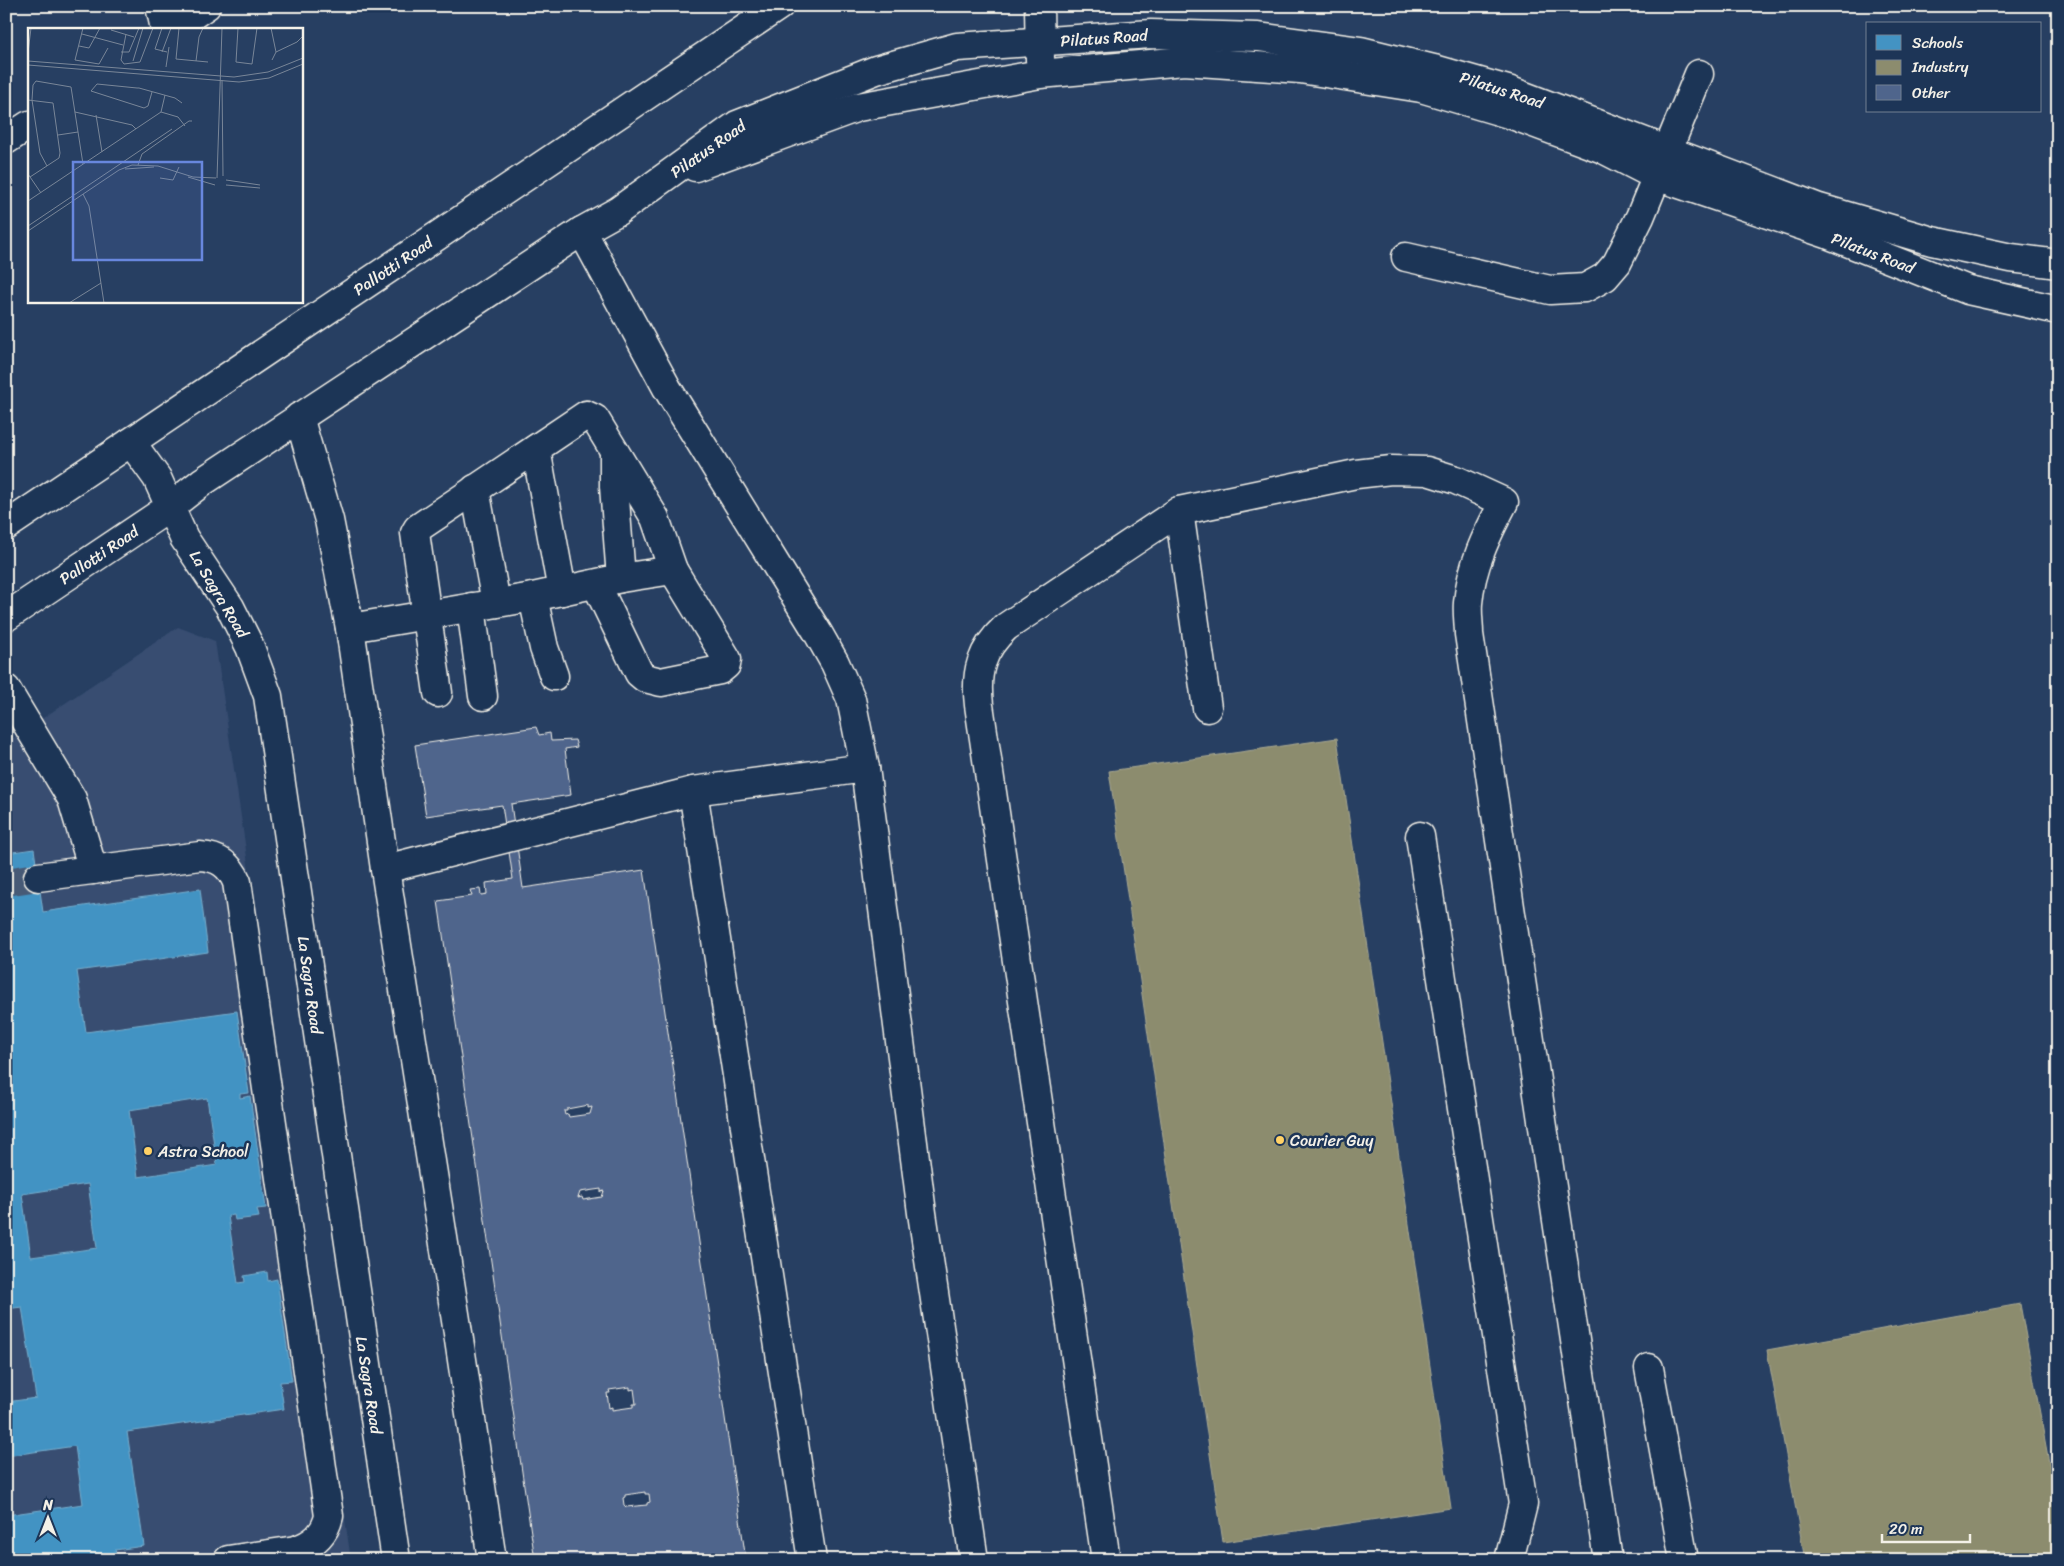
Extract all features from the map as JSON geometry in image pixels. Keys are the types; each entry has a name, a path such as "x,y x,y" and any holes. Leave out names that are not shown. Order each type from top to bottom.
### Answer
{"street":[{"path":"160,6 165,28"},
{"path":"173,28 206,6"},
{"name":"Pallotti Road","path":"6,526 779,6"},
{"path":"1039,6 1040,74"},
{"name":"Pilatus Road","path":"666,178 737,125 876,70 957,47 1151,34 1248,37 1361,51 1511,91 1819,208 1932,241 2011,258 2058,264"},
{"name":"Pilatus Road","path":"666,178 858,107 1040,74 1184,61 1300,69 1421,88 1512,115 1603,149 1656,176 1827,234 1968,290 2058,310"},
{"path":"1406,257 1550,290 1585,288 1605,277 1617,263 1640,217 1699,74"},
{"path":"6,140 28,126"},
{"name":"Pallotti Road","path":"6,617 170,508 202,482 299,417 666,178"},
{"path":"582,231 667,388 835,663 851,699 864,768 922,1213 974,1560"},
{"path":"438,693 414,533 418,528 586,415 595,419 655,518 673,570 727,658 726,665 720,670 660,682 645,678 639,673 609,581 614,451"},
{"path":"299,417 329,520 350,628 385,869 457,1323 492,1560"},
{"name":"La Sagra Road","path":"131,442 157,478 184,538 230,607 250,647 268,696 396,1560"},
{"path":"536,449 562,591"},
{"path":"1106,1560 976,685 981,662 993,640 1006,627 1179,511 1356,474 1391,470 1427,471 1449,478 1504,502 1484,540 1473,572 1468,604 1469,634 1608,1560"},
{"path":"475,489 484,605 482,696"},
{"path":"1179,511 1208,708"},
{"path":"350,628 533,597 673,570"},
{"path":"533,597 544,648 554,676"},
{"path":"6,689 72,799 93,870"},
{"path":"385,869 693,791 864,768"},
{"path":"693,791 812,1560"},
{"path":"1420,836 1524,1504 1508,1560"},
{"path":"38,878 200,856 210,857 228,866 237,882 329,1516 323,1532 307,1546 296,1550 228,1560"},
{"path":"1649,1368 1684,1560"}],"shaded area":[{"name":"Astra School","path":"178,627 215,641 351,1560 6,1560 6,743"}],"building: Schools":[{"path":"34,849 43,912 200,889 208,952 77,971 86,1032 237,1011 249,1093 240,1094 240,1098 250,1096 266,1208 257,1209 259,1217 235,1220 234,1215 228,1216 238,1283 245,1282 244,1276 267,1272 268,1281 277,1279 292,1381 280,1382 284,1409 127,1432 144,1546 115,1550 116,1553 70,1560 6,1560 6,1515 83,1504 75,1446 6,1456 6,1402 36,1398 22,1307 6,1309 6,853","holes":["207,1098 217,1165 138,1177 129,1110","88,1184 97,1248 31,1257 22,1194"]}],"building: Industry":[{"name":"Courier Guy","path":"1337,738 1451,1508 1223,1542 1109,771"},
{"path":"2020,1304 2058,1512 2058,1560 1805,1560 1767,1350"}],"building: Other":[{"path":"536,727 539,735 550,733 551,741 575,740 577,747 565,749 571,795 511,804 523,888 644,870 746,1560 535,1560 438,901 472,896 470,890 480,889 481,895 487,894 486,883 513,879 502,805 426,816 415,745","holes":["588,1105 588,1108 592,1107 590,1114 569,1117 568,1114 565,1115 564,1111 567,1111 567,1109","601,1189 601,1192 604,1191 602,1197 583,1200 582,1197 578,1198 580,1192","630,1387 630,1390 634,1389 636,1404 633,1404 633,1407 612,1410 612,1407 609,1408 607,1393 610,1393 609,1390","645,1492 645,1494 649,1494 650,1502 647,1505 626,1507 623,1498 625,1495"]}],"tunnel":[{"path":"6,882 38,877"}],"place":[{"name":"Courier Guy","path":"1280,1140"},
{"name":"Astra School","path":"148,1151"}]}
